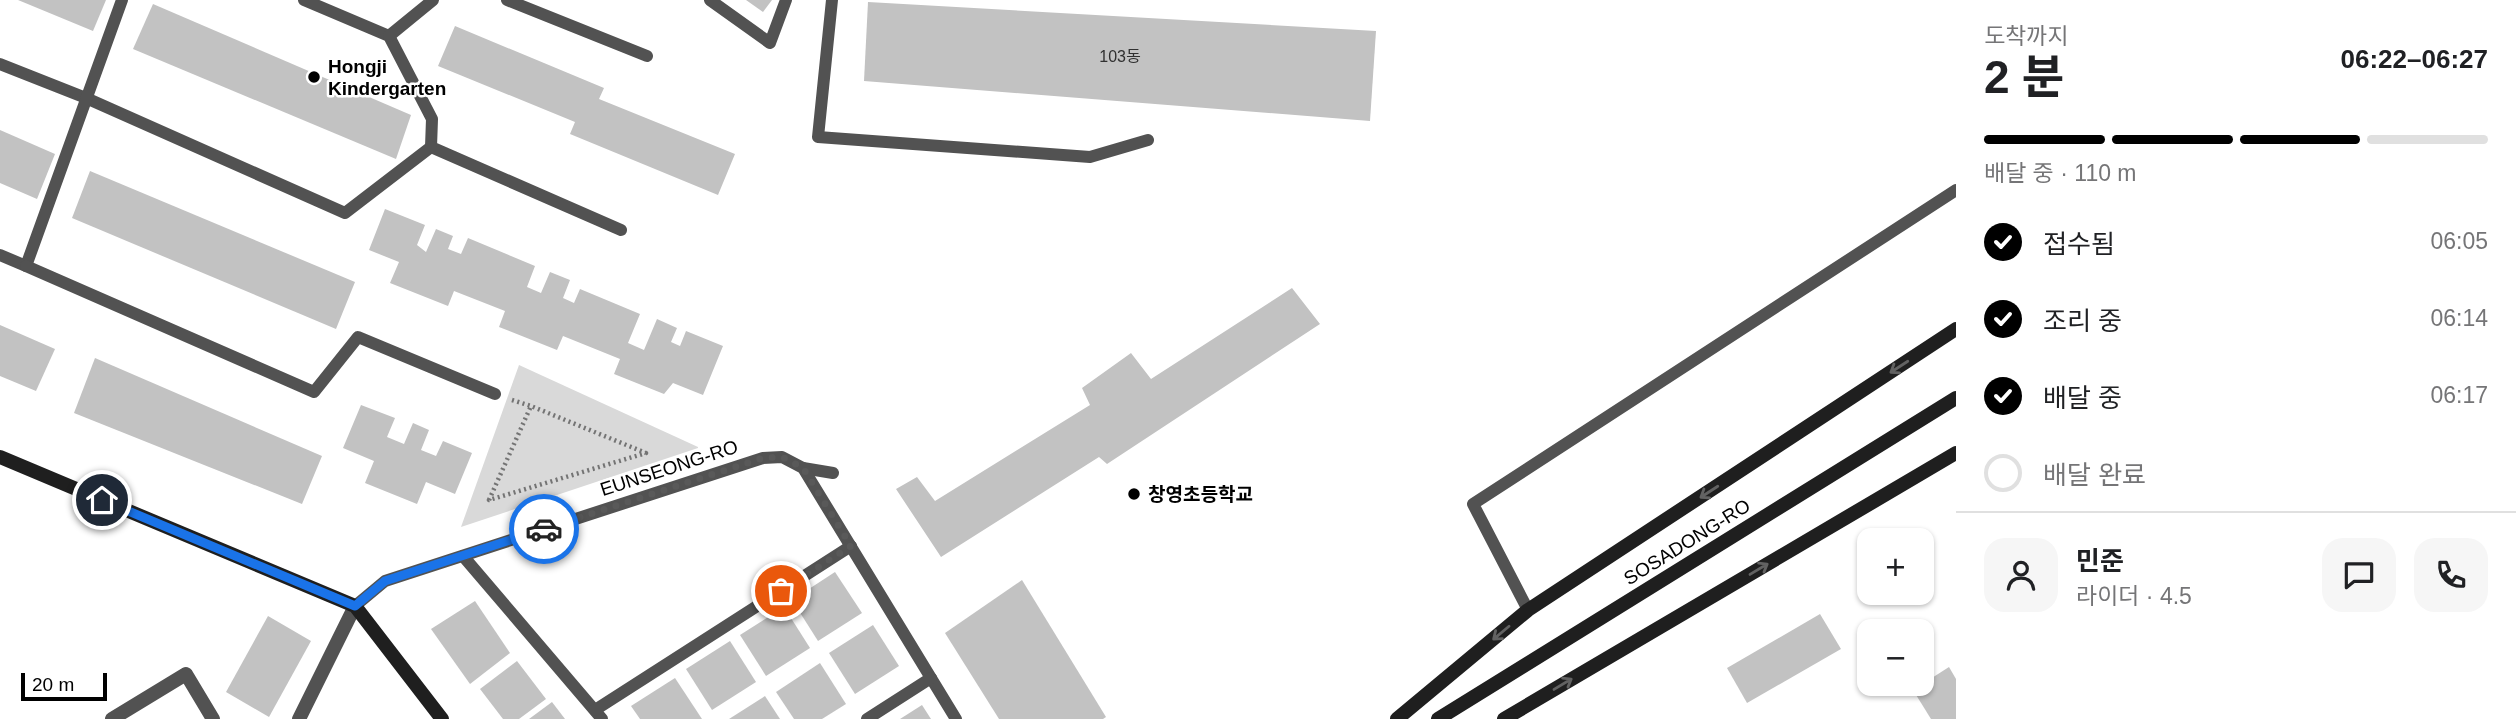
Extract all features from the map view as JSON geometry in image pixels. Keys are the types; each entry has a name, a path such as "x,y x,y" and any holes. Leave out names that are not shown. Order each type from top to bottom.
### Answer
{"street":[{"path":"1397,719 1528,610 1956,329"},
{"name":"SOSADONG-RO","path":"1438,719 1956,398"},
{"path":"1504,719 1956,453"},
{"path":"0,457 355,606 442,719"},
{"path":"299,719 355,606"},
{"path":"112,719 186,674 213,719"}],"lane":[{"path":"26,266 122,0"},
{"path":"304,0 389,36 432,118 431,147"},
{"path":"389,36 433,0"},
{"path":"508,0 647,56"},
{"path":"710,0 770,43 786,0"},
{"path":"832,0 818,137 1090,157 1148,140"},
{"path":"0,64 86,98 345,213 431,147"},
{"path":"431,147 621,230"},
{"path":"1528,610 1473,504 1956,190"},
{"path":"0,255 314,392 358,337 495,394"},
{"name":"EUNSEONG-RO","path":"355,606 385,581 763,458 782,457 803,468"},
{"path":"803,468 833,473"},
{"path":"803,468 956,719"},
{"path":"463,556 598,715 851,546"},
{"path":"867,719 931,678"}],"path":[{"path":"495,394 531,406 646,453 489,500 531,406"}],"shaded area":[{"path":"519,365 698,447 698,448 461,527"}],"building":[{"path":"18,0 106,0 93,31"},
{"path":"746,0 772,0 763,12"},
{"path":"868,2 1376,31 1370,121 864,81"},
{"path":"153,4 411,115 396,159 133,49"},
{"path":"455,26 604,88 599,99 735,154 718,195 570,134 575,122 438,66"},
{"path":"0,130 55,154 37,199 0,183"},
{"path":"90,171 355,282 336,329 72,218"},
{"path":"385,209 425,225 417,245 426,252 436,229 453,236 448,249 461,254 468,238 535,266 527,287 541,293 550,272 570,280 563,298 574,303 580,289 640,314 628,343 644,350 657,319 677,328 671,342 680,346 686,331 723,346 703,395 673,383 664,394 614,374 620,359 563,336 557,350 499,327 505,311 454,291 448,306 390,283 399,262 369,250"},
{"path":"1292,288 1320,324 1107,464 1099,457 941,557 896,489 917,477 935,501 1090,405 1082,388 1131,353 1151,379"},
{"path":"0,325 55,349 36,391 0,376"},
{"path":"95,358 322,456 302,504 74,413"},
{"path":"361,405 395,418 387,437 404,444 413,423 429,430 421,450 436,456 443,441 472,453 455,494 426,482 417,504 365,483 374,461 343,448"},
{"path":"835,572 862,613 818,641 792,600"},
{"path":"1022,580 1106,717 1103,719 999,719 945,633"},
{"path":"475,601 510,653 470,684 431,629"},
{"path":"784,607 810,648 766,676 740,635"},
{"path":"1820,614 1841,649 1747,703 1727,668"},
{"path":"268,616 311,641 269,717 226,692"},
{"path":"873,625 899,666 855,694 829,653"},
{"path":"730,641 756,682 712,710 686,669"},
{"path":"517,661 546,699 519,719 503,719 480,689"},
{"path":"820,663 846,704 822,719 794,719 776,692"},
{"path":"1949,667 1956,679 1956,719 1931,719 1917,696 1934,696 1934,677"},
{"path":"675,678 702,719 640,719 631,706"},
{"path":"765,696 780,719 729,719"},
{"path":"552,702 565,719 529,719"},
{"path":"922,705 931,719 900,719"}],"way so far":[{"path":"544,529 763,458 782,457 803,468 851,546 781,591"}],"place":[{"name":"Hongji Kindergarten","path":"314,77"},
{"name":"창영초등학교","path":"1134,494"}],"route":[{"path":"102,500 355,606 385,581 544,529"}]}
